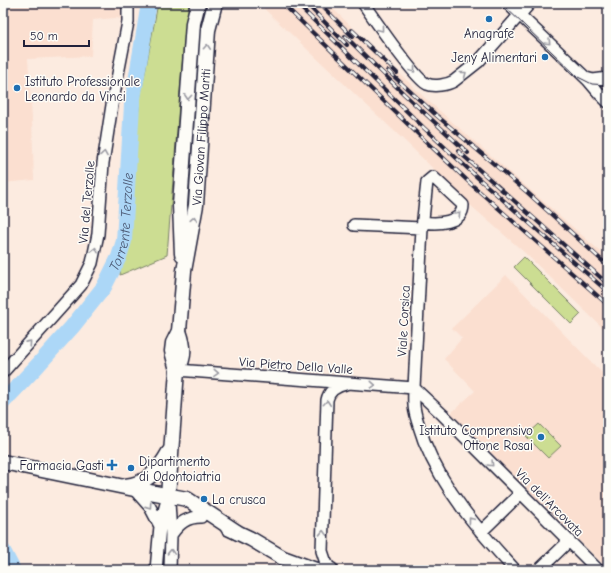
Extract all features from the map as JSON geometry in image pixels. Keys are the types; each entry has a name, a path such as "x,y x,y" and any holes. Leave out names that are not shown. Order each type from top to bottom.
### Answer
{"main road":[{"name":"Via Giovan Filippo Mariti","path":"184,271 180,235 180,205 193,23 198,3"},
{"name":"Via Giovan Filippo Mariti","path":"168,496 177,370 172,351 173,343 179,331 184,271 196,205 208,30 215,3"},
{"path":"119,486 138,483 151,476 163,464 171,449"},
{"path":"3,462 188,499 195,502 237,532 283,558 316,570"},
{"path":"168,496 201,517 237,532"},
{"path":"320,570 331,570"}],"street":[{"name":"Via del Terzolle","path":"3,372 81,285 92,263 98,234 103,163 126,31 128,3"},
{"path":"363,3 418,77 428,85 451,83 459,78 478,62 530,3"},
{"path":"507,3 586,78 608,102"},
{"path":"586,78 593,80 608,78"},
{"name":"Viale Corsica","path":"354,225 423,225 446,223 462,212 463,205 433,176 426,182 423,225 414,388 415,415 430,454 448,487 463,510 515,570"},
{"name":"Via Pietro Della Valle","path":"177,370 414,388"},
{"path":"331,570 322,551 327,400 330,392 335,387 350,383"},
{"name":"Via dell'Arcovata","path":"414,388 436,408 598,570"},
{"path":"415,415 426,406 436,408"},
{"path":"134,489 150,507 160,526"},
{"path":"481,532 521,493"},
{"name":"Via Giovan Filippo Mariti","path":"156,570 160,526 168,496"},
{"name":"Via Giovan Filippo Mariti","path":"168,496 171,535 170,570"},
{"path":"171,535 176,527 185,520 193,517 201,517"},
{"path":"539,570 569,541"},
{"path":"283,558 296,570"}],"shaded area":[{"name":"Istituto Professionale Leonardo da Vinci","path":"3,3 122,3 123,19 115,18 93,20 91,56 28,59 34,180 3,183"},
{"path":"258,3 327,3 425,98 608,258 608,333 525,253 470,205 408,144"},
{"name":"Istituto Comprensivo Ottone Rosai","path":"506,275 608,379 607,568 451,413 475,391 444,359 462,338 452,328"}],"green space":[{"path":"158,3 189,3 184,42 167,255 120,275 140,99"},
{"path":"524,257 581,314 571,324 514,267"},
{"path":"539,424 561,446 548,458 526,436"}],"waterway":[{"name":"Torrente Terzolle","path":"3,402 72,327 104,287 119,257 124,241 132,105 149,3"},
{"name":"Torrente Terzolle","path":"3,551 13,570"}],"tram line":[{"path":"501,3 578,77 592,84 608,85"}],"railway":[{"path":"282,3 472,185 608,305"},
{"path":"296,3 424,128 478,178 608,292"},
{"path":"306,3 347,45"},
{"path":"319,3 353,37"},
{"path":"352,30 397,73"},
{"path":"345,36 404,94 468,153"},
{"path":"388,71 436,115 528,193 608,266"},
{"path":"458,151 608,284"}],"place":[{"name":"Anagrafe","path":"489,19"},
{"name":"Jeny Alimentari","path":"545,57"},
{"name":"Istituto Professionale Leonardo da Vinci","path":"17,88"},
{"name":"Istituto Comprensivo Ottone Rosai","path":"541,437"},
{"name":"Farmacia Gasti","path":"112,465"},
{"name":"Dipartimento di Odontoiatria","path":"131,468"},
{"name":"La crusca","path":"204,499"}]}
